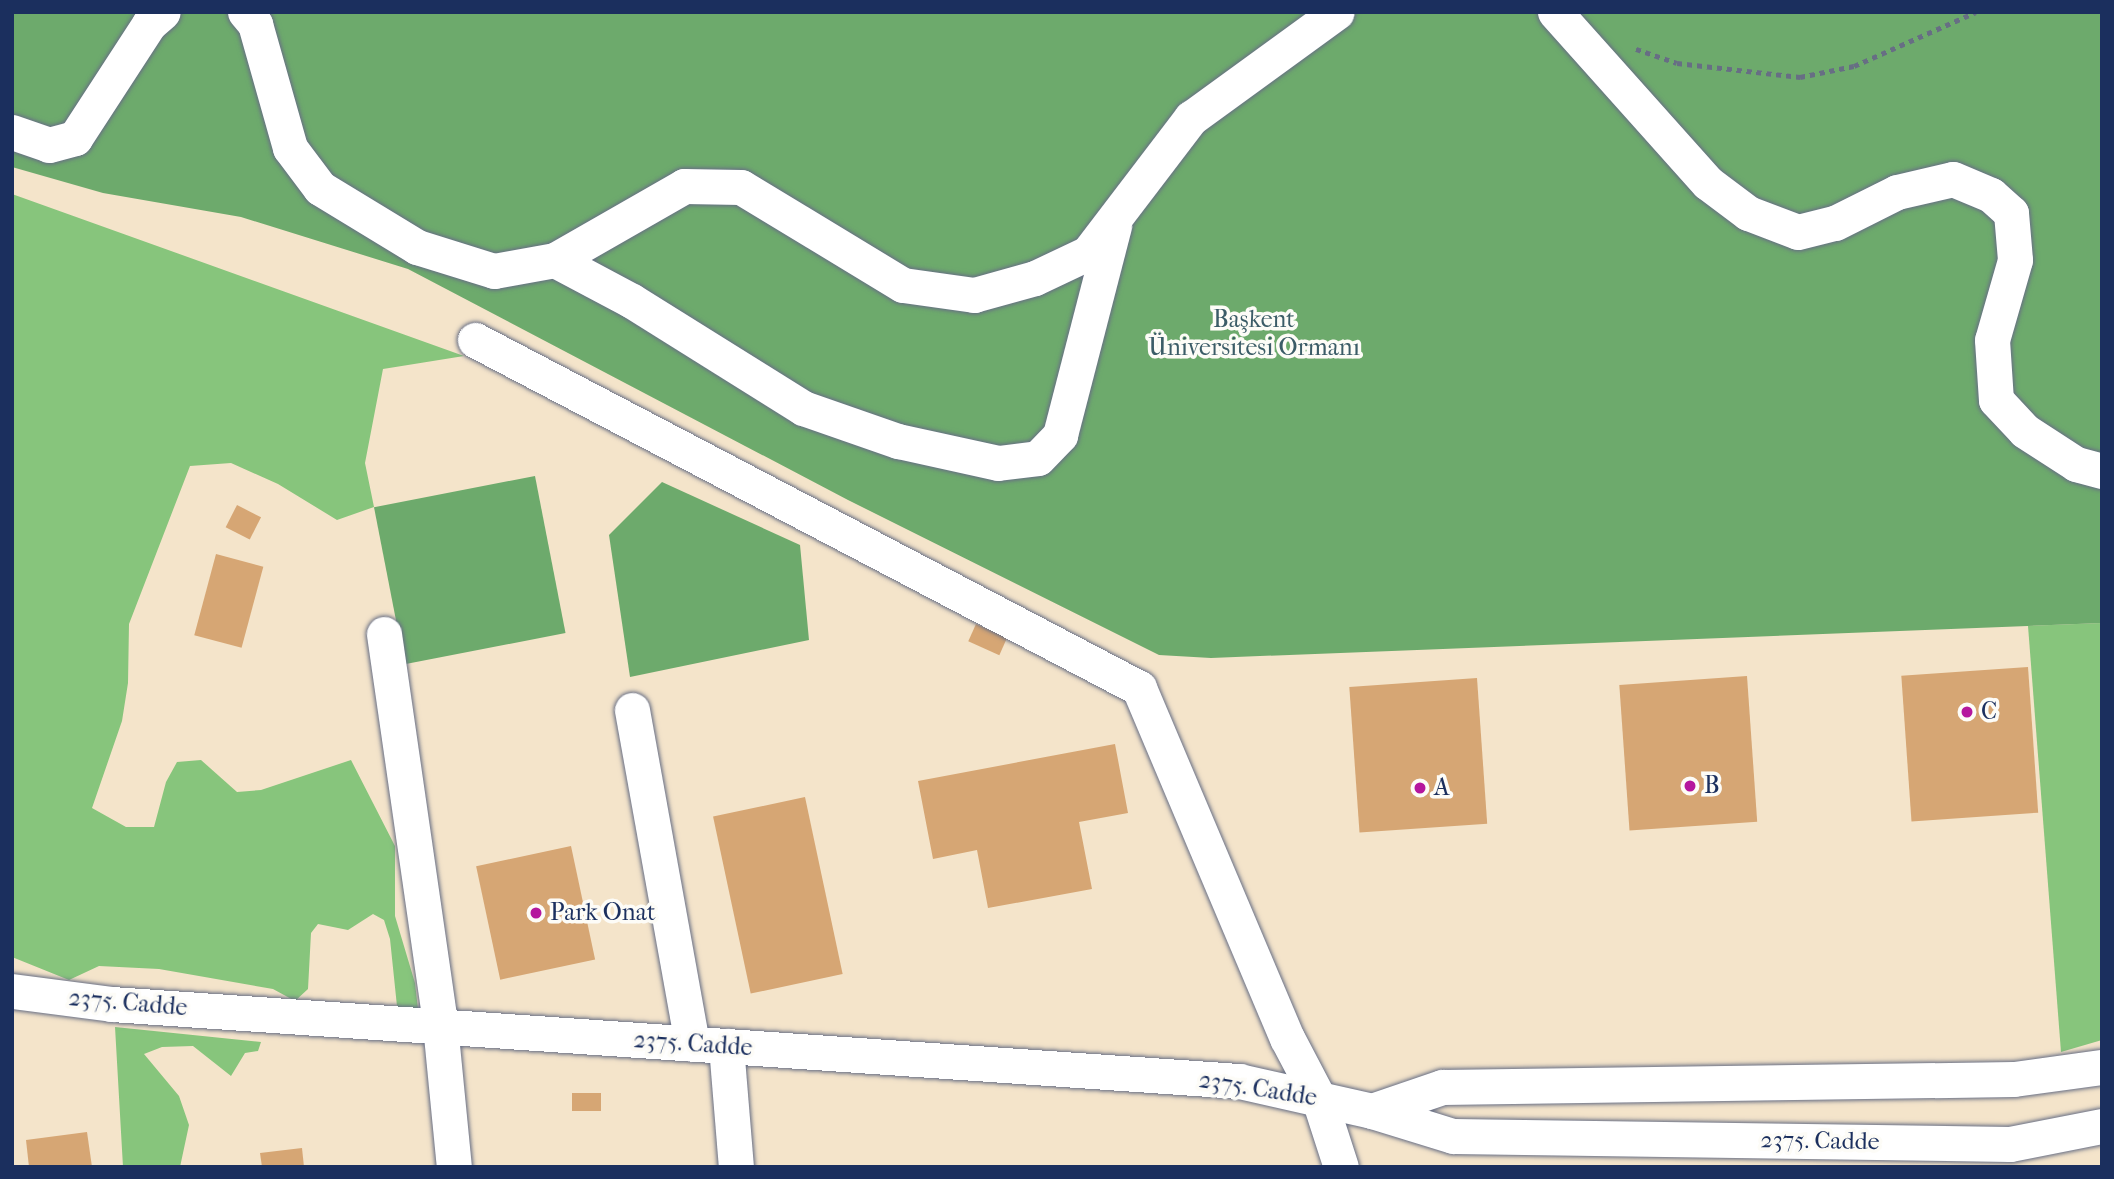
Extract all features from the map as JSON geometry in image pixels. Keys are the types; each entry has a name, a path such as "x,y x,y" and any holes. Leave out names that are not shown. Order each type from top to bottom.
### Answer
{"street":[{"path":"12,132 49,145 75,138 149,24 163,12"},
{"path":"244,12 256,24 290,148 320,188 430,251 494,271 555,260 684,186 741,187 903,285 974,295 1035,278 1088,253 1192,118 1337,12"},
{"path":"1555,12 1708,183 1748,213 1798,232 1835,223 1898,192 1953,179 1991,195 2011,213 2015,260 1992,340 1996,400 2025,431 2076,464 2102,471"},
{"path":"555,260 632,301 803,408 898,441 998,463 1038,458 1060,435 1116,219"},
{"path":"475,340 1139,688 1287,1038 1319,1099 1341,1167"},
{"path":"384,634 440,1026 454,1167"},
{"path":"632,710 692,1044"},
{"name":"2375. Cadde","path":"12,991 112,1004 1239,1081 1467,1136 2010,1144 2102,1126"},
{"path":"726,1046 736,1167"},
{"path":"1372,1111 1442,1087 2014,1079 2102,1068"}],"path":[{"path":"1624,42 1677,63 1800,77 1854,66 1976,12"}],"green space":[{"name":"Başkent Üniversitesi Ormanı","path":"12,12 2102,12 2102,623 1211,658 1159,655 848,500 408,269 241,217 103,193 12,167"},
{"path":"12,194 464,356 383,369 365,463 374,507 337,520 278,484 231,463 190,466 129,624 128,683 122,721 92,808 126,827 154,827 166,782 177,762 201,760 237,792 261,790 351,760 395,846 395,916 415,983 419,1018 398,1016 390,939 384,920 373,914 348,930 318,924 311,933 308,989 295,1001 273,989 159,969 99,966 69,980 12,957"},
{"path":"535,476 566,633 405,664 374,507"},
{"path":"662,482 800,545 809,640 630,677 609,535"},
{"path":"2102,623 2102,1040 2061,1052 2028,626"},
{"path":"115,1027 261,1042 258,1051 245,1053 231,1076 193,1046 162,1047 144,1054 179,1096 189,1125 180,1167 123,1167"}],"building":[{"path":"237,505 261,517 250,540 226,527"},
{"path":"216,554 263,567 242,648 194,635"},
{"path":"976,624 1007,638 999,655 968,641"},
{"name":"C","path":"2028,667 2038,813 1911,822 1901,676"},
{"name":"B","path":"1747,676 1757,822 1629,831 1619,685"},
{"name":"A","path":"1477,678 1487,824 1359,833 1349,687"},
{"path":"1115,744 1128,813 1079,822 1092,889 988,908 977,850 933,859 918,781"},
{"path":"805,797 843,974 751,994 713,817"},
{"name":"Park Onat","path":"571,846 595,959 500,980 476,866"},
{"path":"572,1093 601,1093 601,1111 572,1111"},
{"path":"87,1132 92,1167 29,1167 26,1140"},
{"path":"302,1148 304,1167 262,1167 260,1153"}],"place":[{"name":"C","path":"1967,712"},
{"name":"B","path":"1690,786"},
{"name":"A","path":"1420,788"},
{"name":"Park Onat","path":"536,913"}]}
